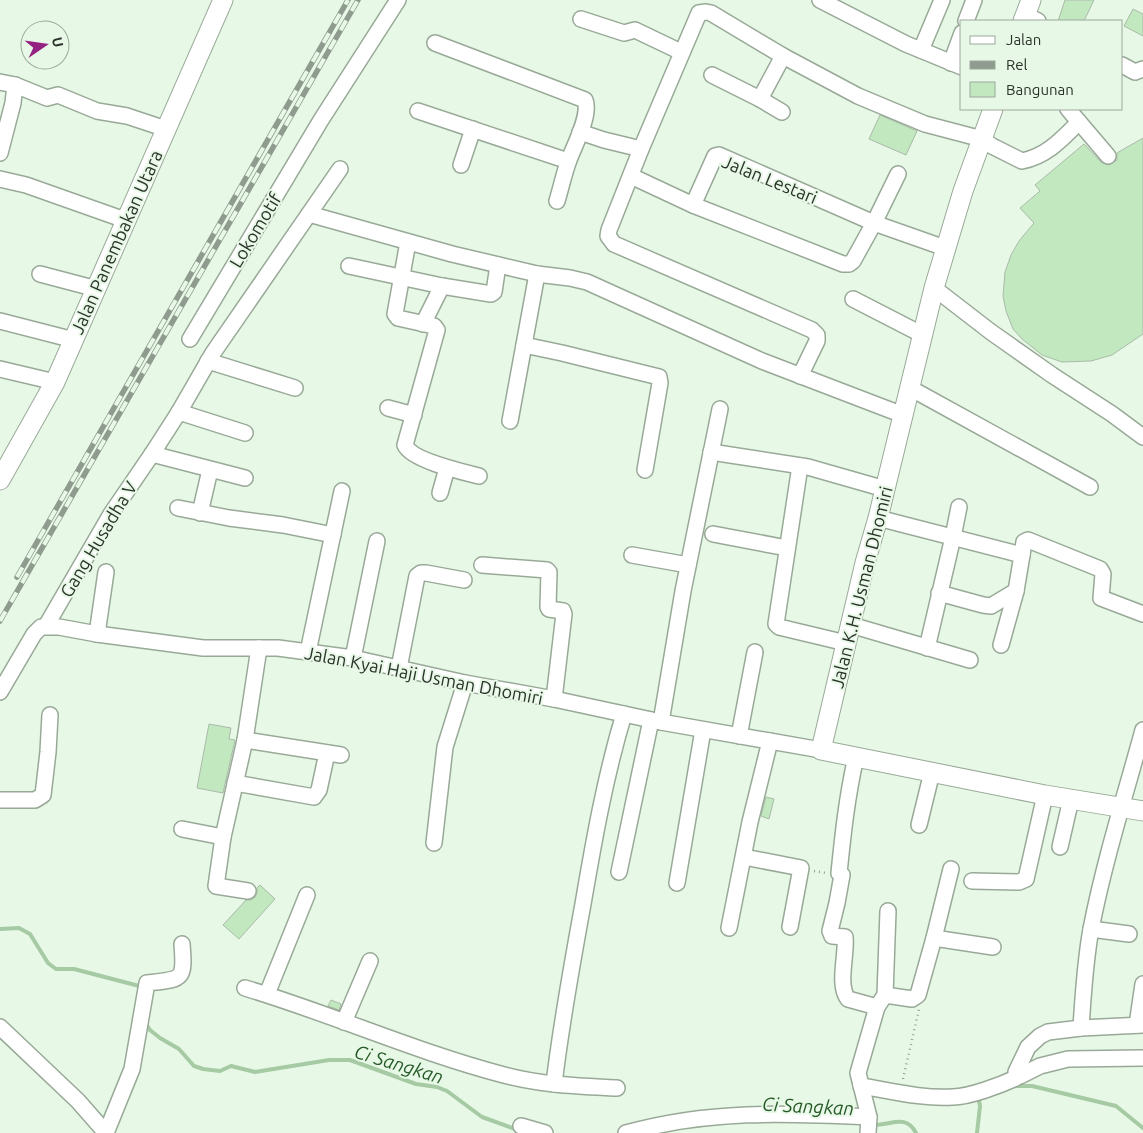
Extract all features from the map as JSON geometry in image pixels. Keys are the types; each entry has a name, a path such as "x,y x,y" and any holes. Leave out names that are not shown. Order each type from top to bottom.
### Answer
{"main road":[{"name":"Jalan Panembakan Utara","path":"0,480 55,382 223,0"},
{"name":"Jalan K.H. Usman Dhomiri","path":"821,750 934,288 963,191 993,110"},
{"path":"821,750 1045,795 1122,806 1143,811"}],"street":[{"name":"Lokomotif","path":"190,339 321,120 398,0"},
{"path":"820,0 921,50 956,65 960,44"},
{"path":"921,50 942,0"},
{"path":"966,20 974,0"},
{"path":"800,376 817,341 817,335 812,330 614,244 608,236 641,148 697,16 706,12 858,96 925,124 982,139 1022,161 1036,158 1054,147 1080,122"},
{"path":"581,19 624,33 635,30 681,52"},
{"path":"434,43 585,100 587,107 580,132 568,161 557,201"},
{"path":"760,99 783,56"},
{"path":"1123,66 1135,72 1143,69"},
{"path":"712,75 782,112"},
{"path":"0,82 15,85 47,98 58,95 96,111 127,116 166,129"},
{"path":"0,153 13,102 15,85"},
{"path":"1069,110 1108,156"},
{"path":"418,111 568,161"},
{"path":"461,165 473,129"},
{"path":"580,132 641,148"},
{"name":"Jalan Lestari","path":"693,205 715,156 719,155 874,223"},
{"name":"Gang Husadha V","path":"46,626 111,514 179,412 210,357 340,169"},
{"path":"631,176 693,205 843,264 849,264 853,261 874,223 898,174"},
{"path":"0,179 26,185 125,220"},
{"path":"309,214 498,265 537,274 587,282 700,334 800,376 903,415"},
{"path":"874,223 945,248"},
{"path":"408,242 396,316 434,326 437,330 405,445 410,452 447,468 478,476"},
{"path":"349,266 442,286 491,294 494,292 498,265"},
{"path":"40,274 97,289"},
{"path":"510,421 537,274"},
{"path":"423,324 442,286"},
{"path":"934,288 1052,376 1112,414 1143,437"},
{"path":"853,299 923,336"},
{"path":"0,321 74,340"},
{"path":"524,345 659,376 660,383 645,470"},
{"path":"210,357 295,388"},
{"path":"0,369 55,382"},
{"path":"910,388 1090,486"},
{"path":"388,408 414,415"},
{"path":"619,872 656,721 720,409"},
{"path":"179,412 245,433"},
{"path":"711,452 800,466 885,489"},
{"path":"152,454 245,478"},
{"path":"800,466 776,624 779,627 846,643"},
{"path":"440,493 447,468"},
{"path":"200,513 210,470"},
{"path":"308,652 342,490"},
{"path":"927,648 959,507"},
{"path":"178,508 333,535"},
{"path":"878,518 1022,556"},
{"path":"713,534 787,548"},
{"path":"1001,645 1016,591 1024,542 1028,540 1100,569 1103,574 1101,598 1143,614"},
{"path":"353,658 377,541"},
{"path":"632,555 688,565"},
{"path":"482,565 547,570 550,572 548,607 549,609 563,611 564,614 554,699"},
{"path":"97,634 106,572"},
{"path":"399,668 417,576 426,573 464,580"},
{"path":"939,593 991,606 1016,591"},
{"path":"851,624 970,660"},
{"path":"0,692 34,634 41,627 46,626"},
{"name":"Jalan Kyai Haji Usman Dhomiri","path":"46,626 203,648 259,648 353,658 465,683 554,699 656,721 821,750"},
{"path":"248,891 216,886 223,837 245,740 259,648"},
{"path":"739,736 755,652"},
{"path":"434,843 445,747 465,683"},
{"path":"554,1084 567,991 595,835 611,759 624,714"},
{"path":"0,800 35,800 43,795 50,715"},
{"path":"677,883 703,730"},
{"path":"1081,1028 1083,986 1091,929 1143,730"},
{"path":"235,783 314,797 319,790 334,754 245,740"},
{"path":"729,928 750,822 770,741"},
{"path":"856,758 846,808 839,873 842,875 841,886 830,931 832,936 845,937 844,990 848,999 881,1001 917,997 951,869"},
{"path":"919,825 932,772"},
{"path":"972,881 1019,882 1026,879 1045,795"},
{"path":"1060,847 1071,799"},
{"path":"182,829 223,837"},
{"path":"744,857 801,868 790,927"},
{"path":"267,994 307,895"},
{"path":"626,1133 672,1122 711,1116 790,1113 868,1126 858,1073 881,1001 888,911"},
{"path":"1091,929 1129,934"},
{"path":"934,938 993,947"},
{"path":"0,1027 78,1101 106,1133 132,1069 146,989 173,980 182,974 184,967 182,944"},
{"path":"344,1022 370,961"},
{"path":"1018,1076 1028,1047 1040,1036 1048,1032 1140,1025 1143,984"},
{"path":"245,988 267,994 420,1049 505,1076 554,1084 617,1088"},
{"path":"861,1086 920,1097 959,1097 1040,1066 1068,1059 1143,1058"},
{"path":"521,1126 545,1133"}],"path":[{"path":"801,868 830,874 839,873"},
{"path":"900,1093 920,1006 917,997"}],"building":[{"path":"1065,0 1094,0 1084,20 1058,20"},
{"path":"1133,9 1143,14 1143,36 1124,26"},
{"path":"880,115 917,131 906,155 869,139"},
{"path":"1143,138 1143,334 1112,355 1091,361 1062,362 1042,355 1013,329 1003,296 1005,272 1011,255 1019,241 1034,223 1020,208 1040,191 1035,185 1084,144 1101,162 1109,165 1117,160 1117,153"},
{"path":"209,724 231,728 229,739 235,740 223,793 197,788"},
{"path":"766,797 774,799 769,819 761,816"},
{"path":"260,885 275,899 239,939 223,925 246,900 251,900 255,897 257,888"},
{"path":"331,1000 341,1004 339,1010 328,1006"}],"waterway":[{"name":"Ci Sangkan","path":"0,929 19,928 30,934 48,963 56,969 74,969 143,987"},
{"name":"Ci Sangkan","path":"145,1023 160,1038 179,1049 194,1066 203,1069 220,1071 231,1066 255,1072 329,1060 350,1060 416,1084 437,1087 447,1091 482,1117 518,1130"},
{"name":"Ci Sangkan","path":"1013,1086 1032,1086 1116,1106 1143,1128"},
{"name":"Ci Sangkan","path":"977,1133 980,1106 978,1096"},
{"name":"Ci Sangkan","path":"872,1125 902,1122 907,1123 916,1133"}],"railway":[{"path":"17,577 348,0"},
{"path":"0,621 358,0"}]}
